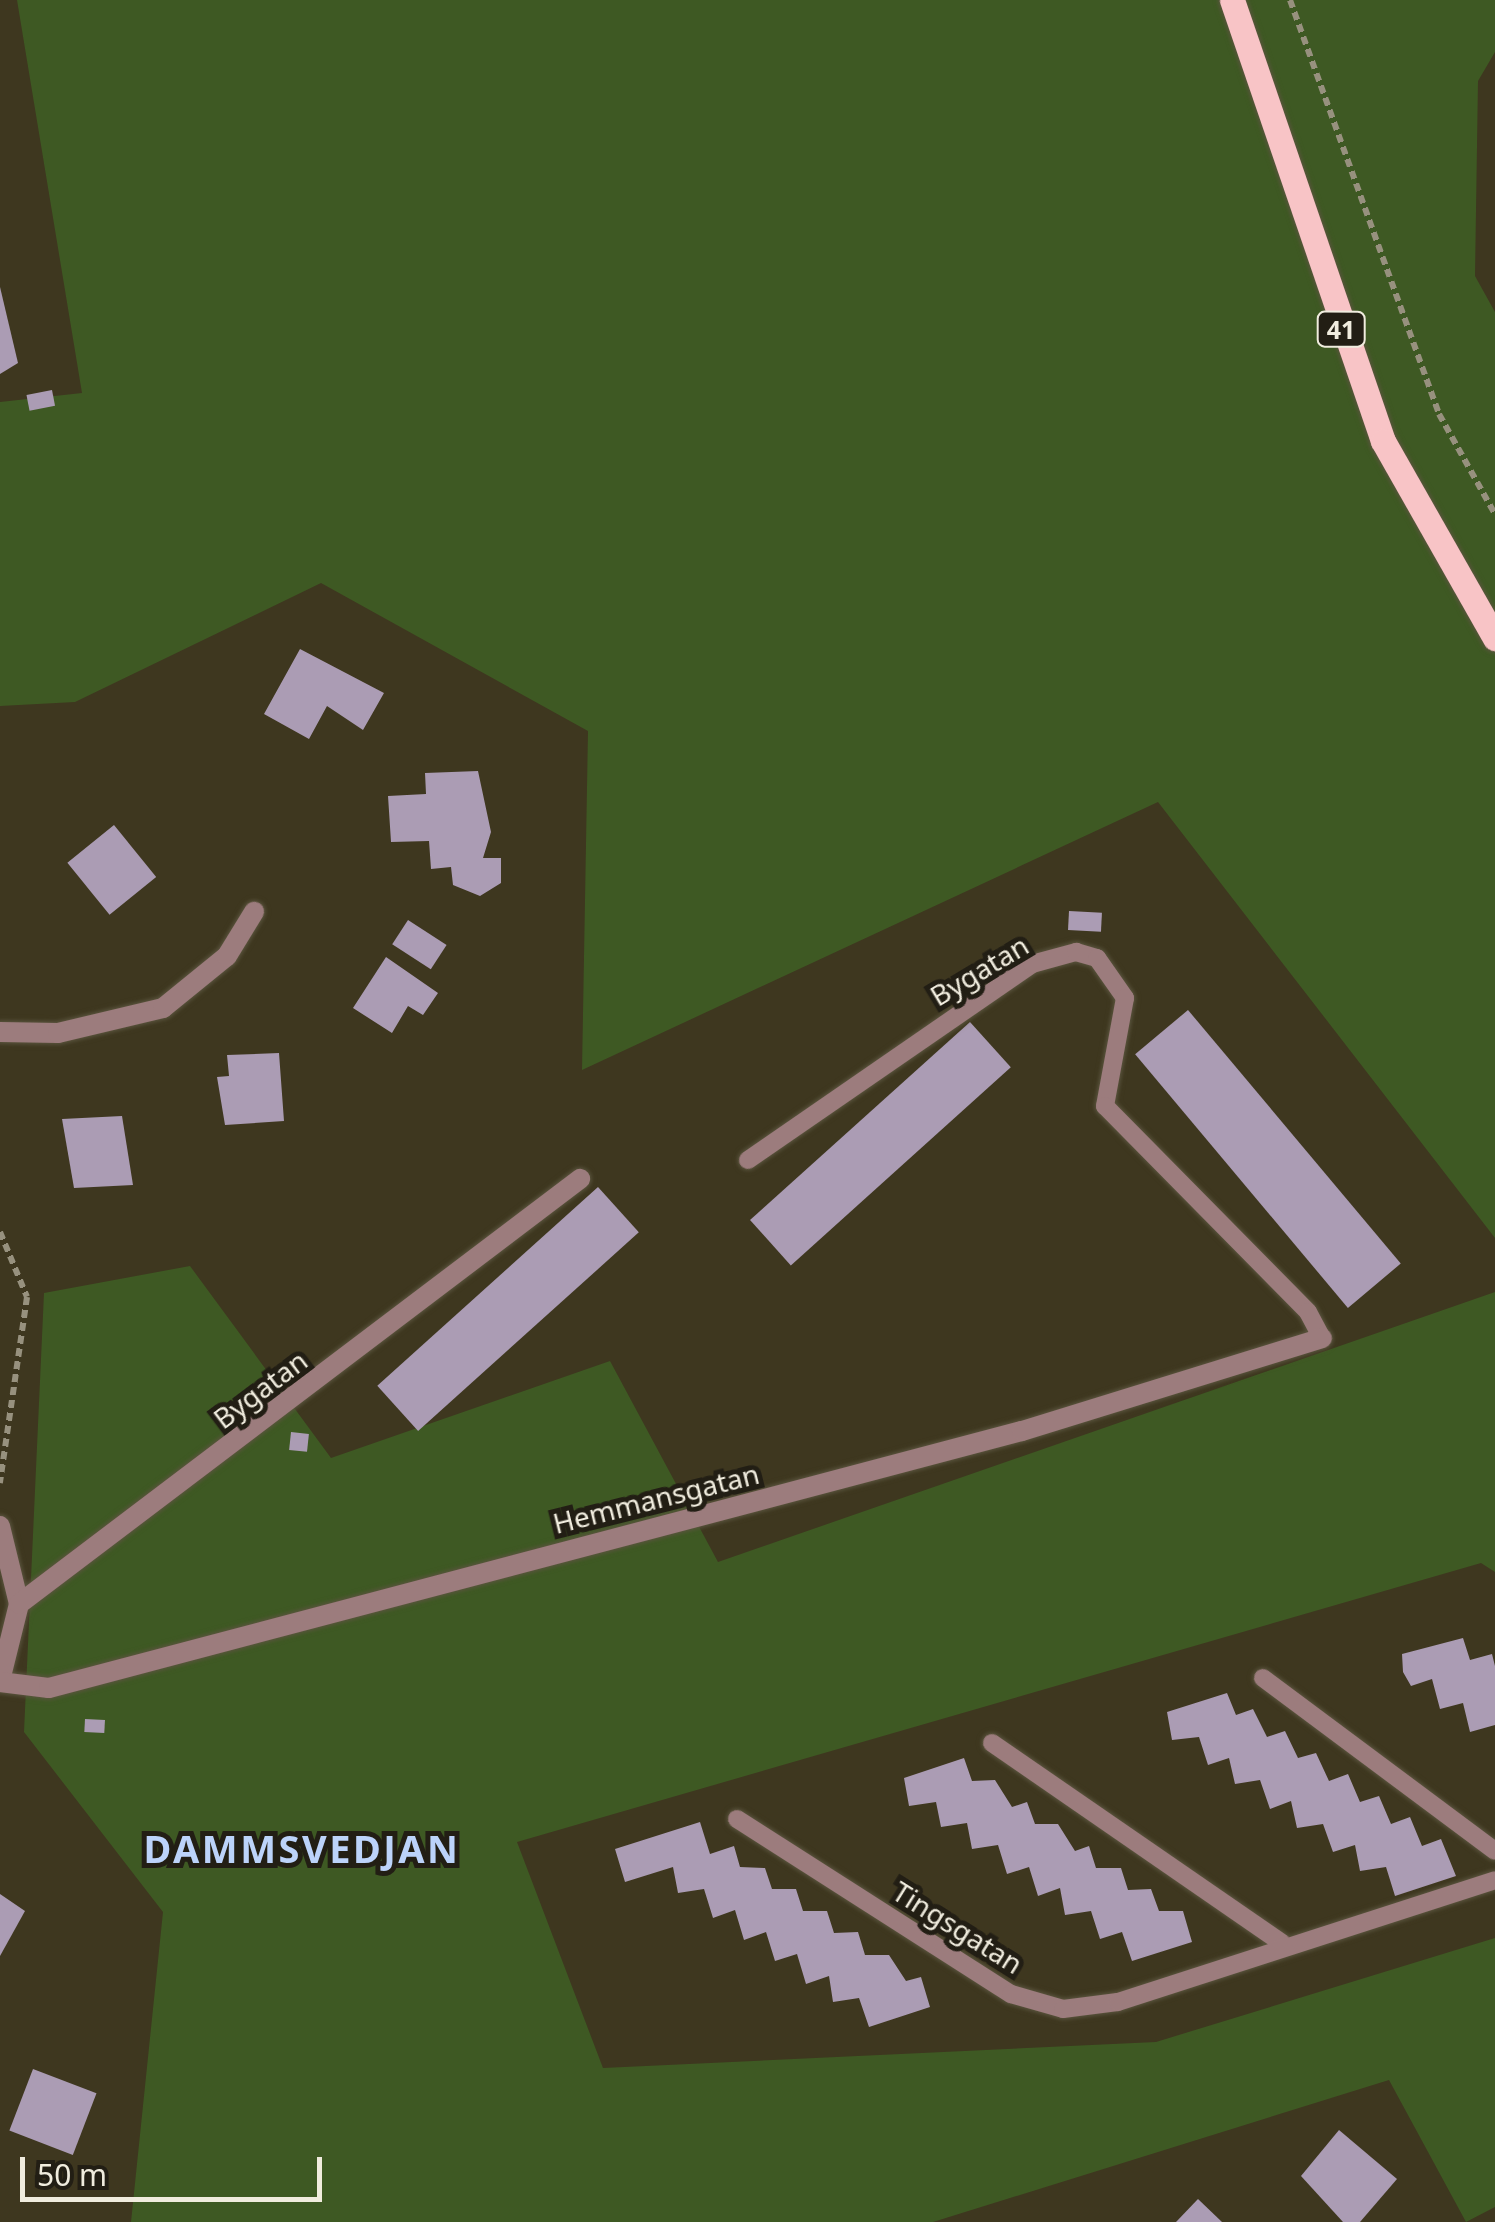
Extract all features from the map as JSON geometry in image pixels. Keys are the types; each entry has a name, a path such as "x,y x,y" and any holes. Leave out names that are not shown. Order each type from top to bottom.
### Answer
{"main road":[{"name":"41","path":"1232,0 1382,441 1495,638"}],"street":[{"path":"0,1032 58,1032 163,1008 228,956 254,912"},
{"name":"Bygatan","path":"19,1604 580,1179"},
{"name":"Hemmansgatan","path":"0,1682 49,1688 1022,1431 1322,1338"},
{"path":"0,1526 19,1604 0,1682"}],"lane":[{"name":"Bygatan","path":"748,1160 1032,964 1076,952 1097,958 1126,998 1105,1106 1308,1312 1322,1338"},
{"path":"1263,1678 1495,1851"},
{"path":"992,1743 1282,1943"},
{"name":"Tingsgatan","path":"738,1819 1011,1994 1062,2009 1118,2002 1282,1943 1495,1880"}],"path":[{"path":"1290,0 1439,414 1495,514"},
{"path":"0,1232 27,1297 0,1483"}],"green space":[{"path":"17,0 1495,0 1495,52 1478,81 1475,276 1495,312 1495,1238 1158,802 582,1070 588,731 321,583 75,702 0,706 0,402 82,393"},
{"path":"190,1266 331,1458 610,1361 718,1562 1495,1292 1495,1572 1481,1563 517,1842 603,2068 1156,2042 1495,1938 1495,2207 1466,2222 1389,2080 933,2222 131,2222 163,1912 24,1732 44,1293"}],"building":[{"path":"0,287 18,363 0,374"},
{"path":"52,390 55,406 30,411 26,395"},
{"path":"300,649 384,693 363,730 327,706 309,739 264,714"},
{"path":"478,771 491,832 483,858 501,858 501,883 480,896 453,885 451,867 431,869 429,841 391,842 388,796 426,794 425,773"},
{"path":"114,825 156,877 110,915 67,863"},
{"path":"1069,911 1102,913 1101,932 1068,930"},
{"path":"408,920 447,945 431,969 392,944"},
{"path":"386,957 438,993 423,1015 408,1006 392,1033 353,1008"},
{"path":"1188,1010 1401,1264 1348,1308 1135,1054"},
{"path":"970,1022 1011,1067 791,1265 750,1220"},
{"path":"279,1053 284,1121 225,1125 217,1077 229,1076 227,1055"},
{"path":"122,1116 133,1185 74,1188 62,1119"},
{"path":"598,1187 639,1232 418,1431 377,1386"},
{"path":"291,1432 309,1434 307,1452 289,1450"},
{"path":"1463,1638 1470,1660 1492,1654 1495,1666 1495,1725 1470,1732 1463,1703 1440,1709 1432,1679 1411,1686 1403,1672 1402,1654"},
{"path":"1227,1693 1236,1715 1253,1709 1267,1737 1285,1731 1298,1758 1316,1753 1329,1781 1348,1774 1360,1802 1379,1796 1391,1824 1410,1817 1422,1846 1441,1839 1456,1876 1395,1896 1386,1867 1360,1871 1355,1845 1333,1852 1323,1824 1297,1828 1291,1801 1270,1809 1260,1780 1235,1784 1229,1758 1208,1765 1199,1737 1172,1740 1167,1712"},
{"path":"85,1719 105,1720 104,1733 84,1732"},
{"path":"964,1758 972,1781 995,1780 1012,1807 1027,1802 1035,1824 1058,1824 1075,1851 1089,1846 1096,1868 1121,1868 1128,1890 1151,1889 1159,1911 1183,1911 1192,1942 1132,1961 1122,1932 1100,1939 1091,1911 1065,1915 1060,1888 1038,1896 1029,1867 1007,1874 998,1845 972,1849 967,1823 941,1827 936,1802 909,1806 904,1778"},
{"path":"700,1822 710,1854 734,1846 740,1867 765,1868 772,1889 796,1889 803,1911 827,1911 834,1933 858,1932 865,1955 889,1955 906,1981 921,1977 930,2007 869,2027 859,1998 833,2002 829,1976 806,1984 797,1954 775,1961 766,1932 744,1940 735,1910 713,1918 704,1889 678,1893 673,1867 625,1882 615,1849"},
{"path":"0,1894 25,1911 0,1956"},
{"path":"33,2069 96,2093 73,2155 9,2131"},
{"path":"1339,2130 1397,2179 1360,2222 1343,2222 1301,2176"},
{"path":"1198,2199 1222,2222 1176,2222"}],"district":[{"name":"DAMMSVEDJAN","path":"302,1849"}]}
